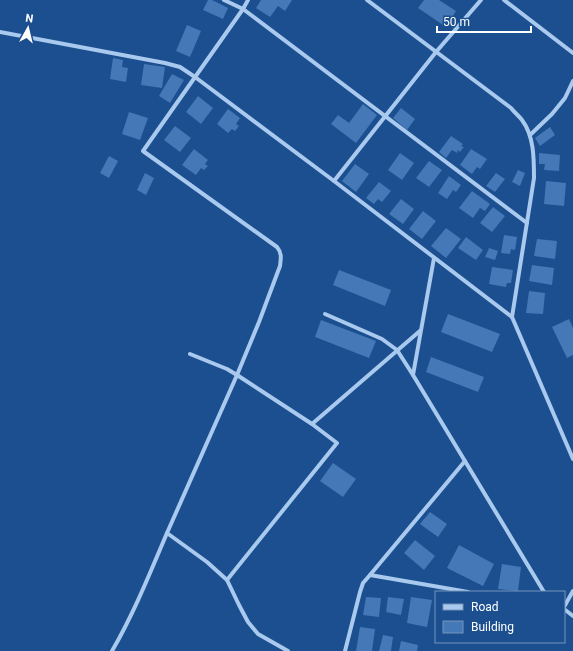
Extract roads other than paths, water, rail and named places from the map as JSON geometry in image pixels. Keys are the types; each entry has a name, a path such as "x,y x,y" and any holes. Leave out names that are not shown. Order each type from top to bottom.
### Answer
{"street":[{"path":"224,0 243,9 527,223"},
{"path":"112,651 139,598 237,375 280,266 280,251 277,247 143,151 248,0"},
{"path":"367,0 511,108 522,120 530,135 534,162 534,178 512,316"},
{"path":"334,181 436,52 481,0"},
{"path":"504,0 573,53"},
{"path":"0,32 164,63 180,67 195,77 512,316 573,459"},
{"path":"530,135 552,114 565,98 573,81"},
{"path":"413,376 434,258"},
{"path":"325,314 382,339 397,350 543,591"},
{"path":"312,424 421,330"},
{"path":"190,354 227,369 237,375 312,424 337,443 227,580"},
{"path":"345,651 363,583 465,461"},
{"path":"167,533 207,562 227,580 248,622 258,634 288,651"},
{"path":"370,575 462,591"},
{"path":"565,606 573,591"},
{"path":"565,609 573,616"}]}
